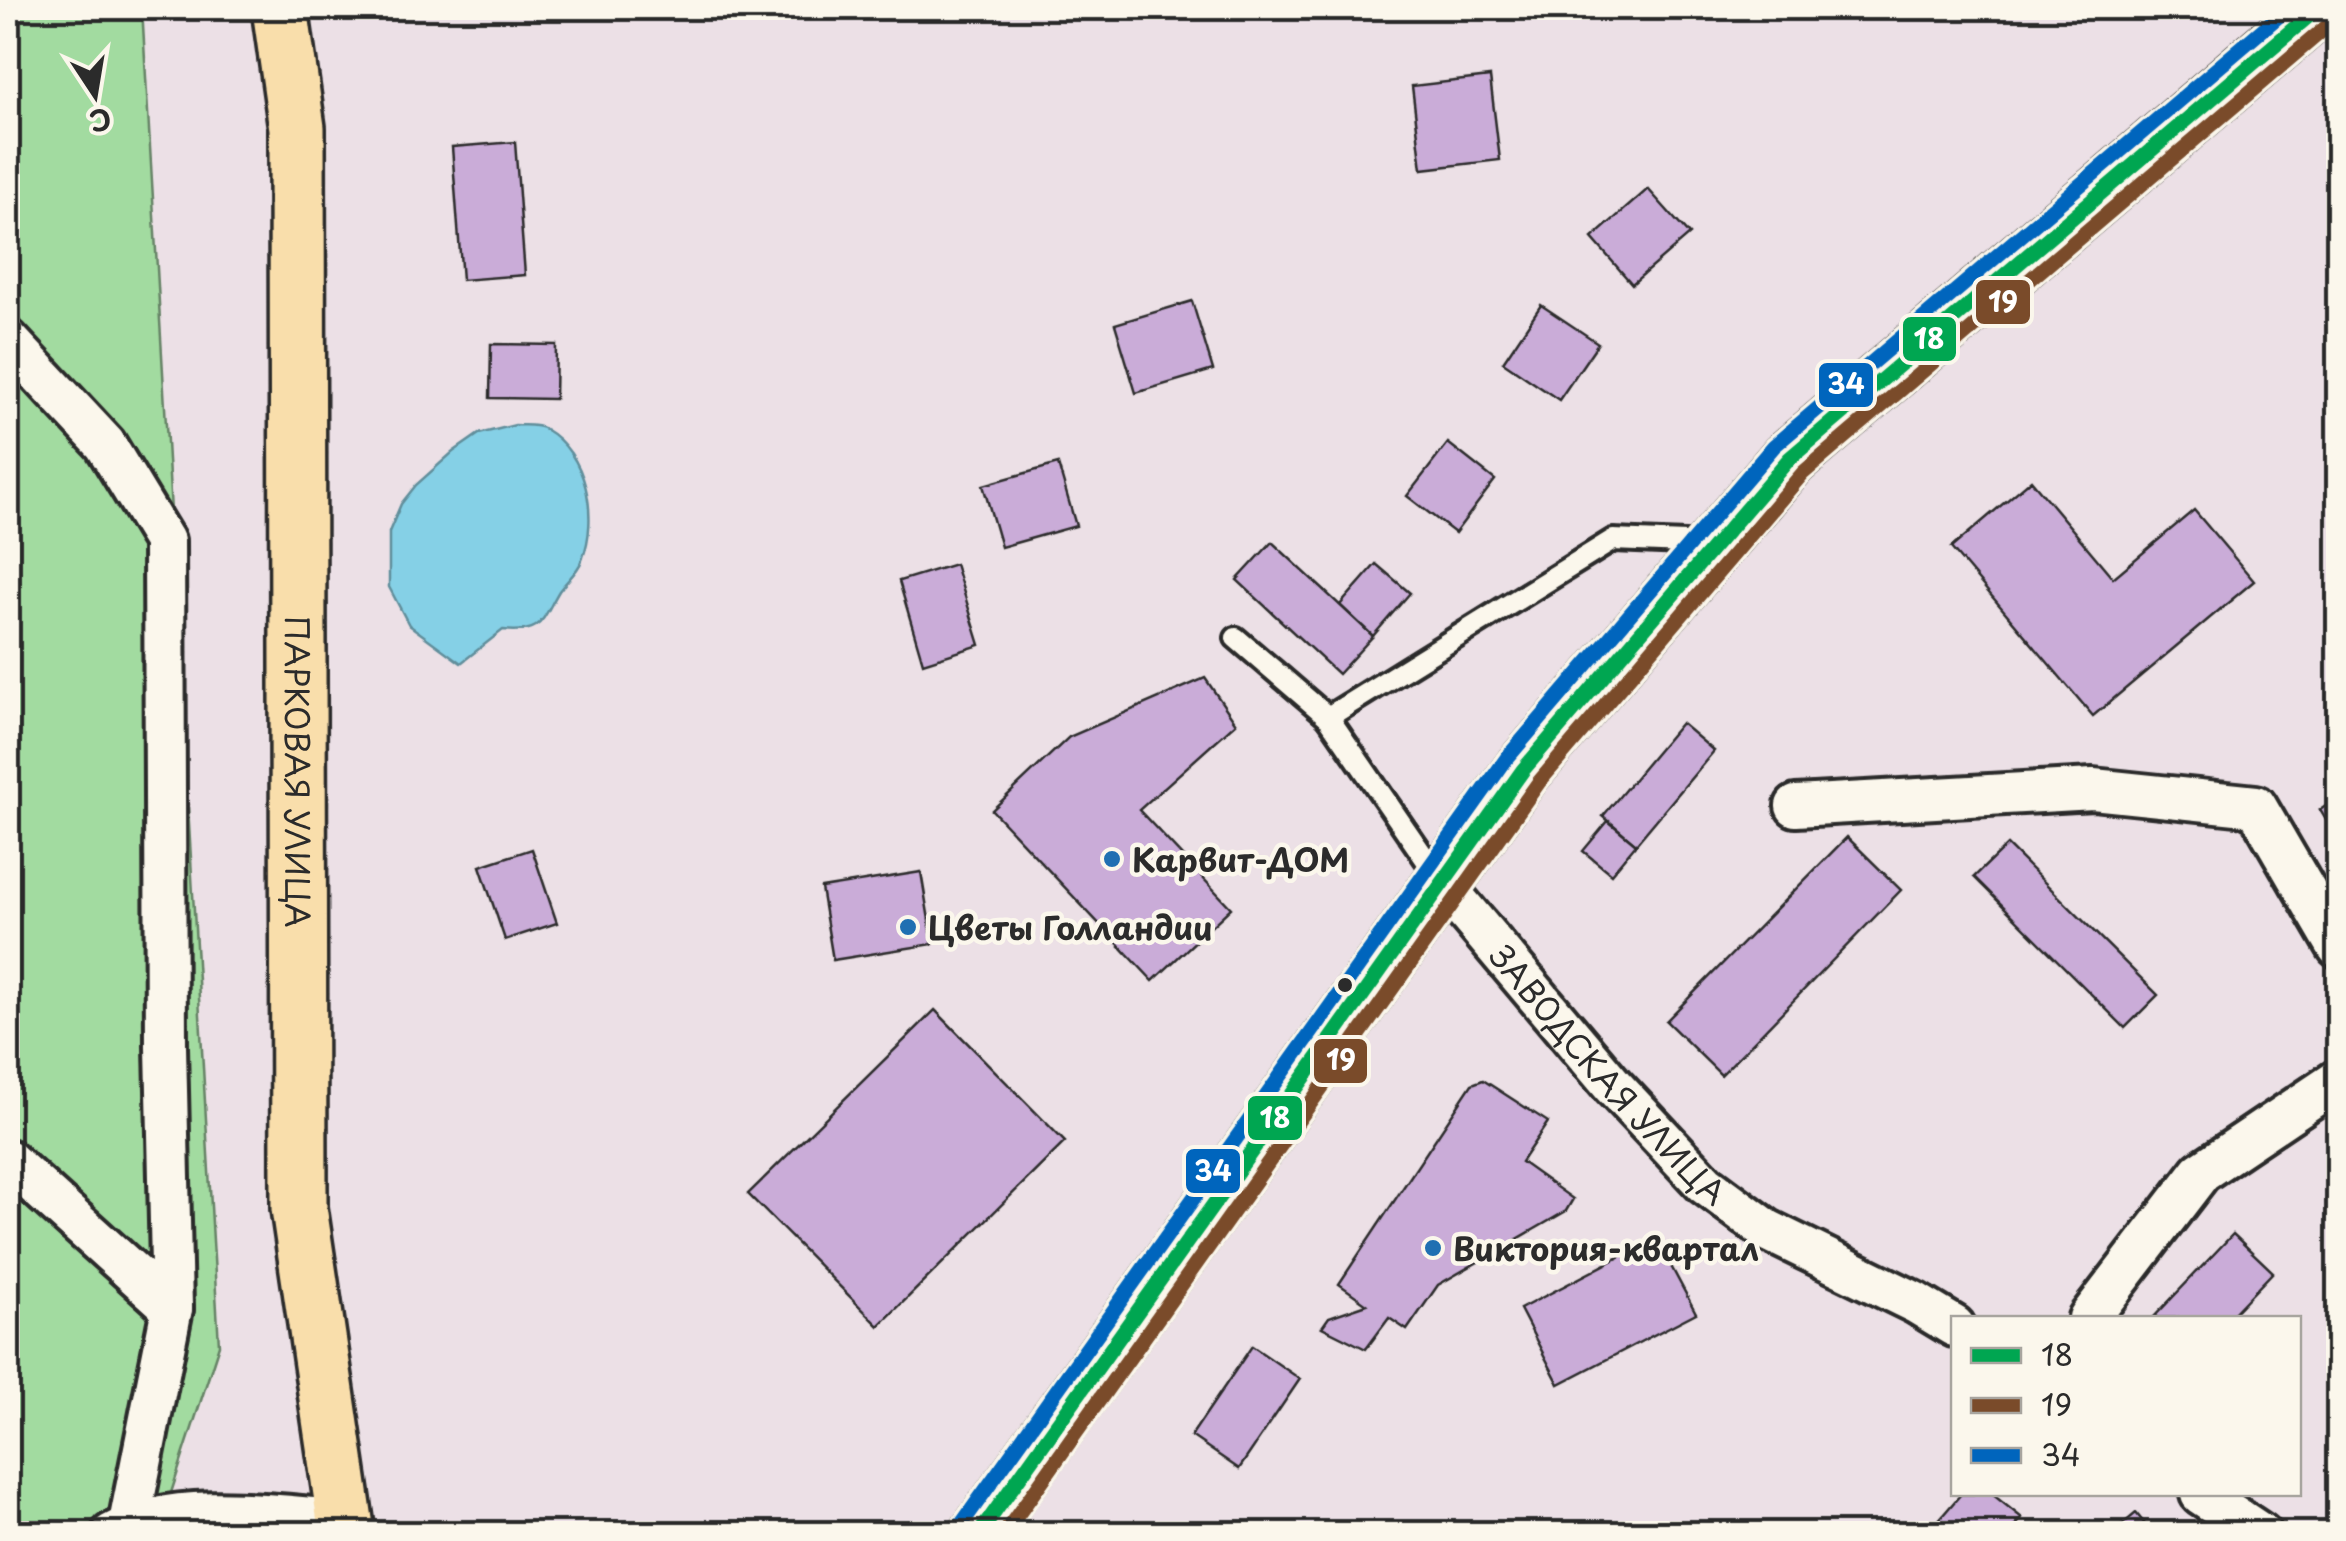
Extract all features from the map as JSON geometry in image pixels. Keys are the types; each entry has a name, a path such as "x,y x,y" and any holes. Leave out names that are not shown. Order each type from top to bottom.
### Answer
{"main road":[{"name":"ПАРКОВАЯ УЛИЦА","path":"280,8 297,128 299,1208 346,1527"},
{"path":"979,1534 1522,770 1789,458 2318,8"}],"street":[{"path":"8,340 105,444 164,542 166,1047 172,1308 121,1529 223,1510 346,1527"},
{"path":"1796,806 2093,789 2256,806 2338,947"},
{"name":"ЗАВОДСКАЯ УЛИЦА","path":"1441,882 1613,1086 1704,1184 1767,1230 1951,1324"},
{"path":"2091,1316 2201,1172 2338,1080"},
{"path":"8,1160 172,1308"},
{"path":"2204,1496 2261,1534"}],"lane":[{"path":"1328,718 1613,540 1716,544"},
{"path":"1236,638 1328,718 1441,882"}],"green space":[{"path":"8,8 142,8 219,1345 158,1533 8,1534"}],"water":[{"path":"515,425 545,429 571,454 586,487 587,543 578,568 539,623 526,630 503,630 461,663 409,625 389,587 389,532 401,504 416,485 453,452 479,434"}],"building":[{"path":"1490,77 1500,160 1422,169 1412,86"},
{"path":"515,142 525,275 462,280 452,147"},
{"path":"1648,189 1689,235 1632,284 1592,238"},
{"path":"1192,301 1213,370 1136,393 1115,324"},
{"path":"1541,305 1598,343 1559,400 1503,362"},
{"path":"491,344 556,345 555,399 490,398"},
{"path":"1448,443 1495,480 1455,533 1407,496"},
{"path":"1058,464 1076,526 1001,547 983,485"},
{"path":"2031,480 2113,578 2194,510 2254,581 2093,716 1951,548"},
{"path":"1272,542 1373,636 1338,674 1237,580"},
{"path":"955,564 980,645 923,663 899,581"},
{"path":"1376,564 1410,593 1373,636 1340,605"},
{"name":"Карвит-ДОМ","path":"1205,678 1236,723 1139,810 1231,908 1153,981 992,810 1069,737"},
{"path":"1681,723 1714,751 1636,844 1603,816"},
{"path":"2338,798 2338,840 2320,810"},
{"path":"1608,821 1636,844 1611,874 1583,851"},
{"path":"1847,837 1901,890 1721,1075 1666,1021"},
{"path":"2007,845 2158,995 2125,1028 1974,877"},
{"path":"532,849 557,923 505,940 480,866"},
{"path":"921,872 933,944 833,960 821,888"},
{"path":"935,1010 1065,1142 879,1326 748,1194"},
{"name":"Виктория-квартал","path":"1483,1080 1548,1122 1521,1162 1573,1199 1566,1211 1438,1285 1407,1330 1389,1318 1366,1349 1322,1327 1329,1317 1367,1304 1339,1284 1472,1084"},
{"path":"2233,1234 2273,1272 2231,1316 2155,1316"},
{"path":"1656,1238 1696,1313 1559,1384 1520,1309"},
{"path":"1252,1346 1300,1379 1239,1469 1191,1436"},
{"path":"1959,1496 1994,1496 2022,1518 2009,1534 1936,1534 1931,1529"},
{"path":"2136,1513 2153,1534 2111,1534"}],"transit line":[{"name":"34","path":"963,1522 1507,758 1774,446 2288,8"},
{"name":"18","path":"979,1534 1523,770 1789,459 2318,8"},
{"name":"19","path":"1004,1534 1539,782 1803,473 2331,23"}],"place":[{"name":"Карвит-ДОМ","path":"1112,859"},
{"name":"Цветы Голландии","path":"908,927"},
{"name":"Виктория-квартал","path":"1433,1248"}]}
